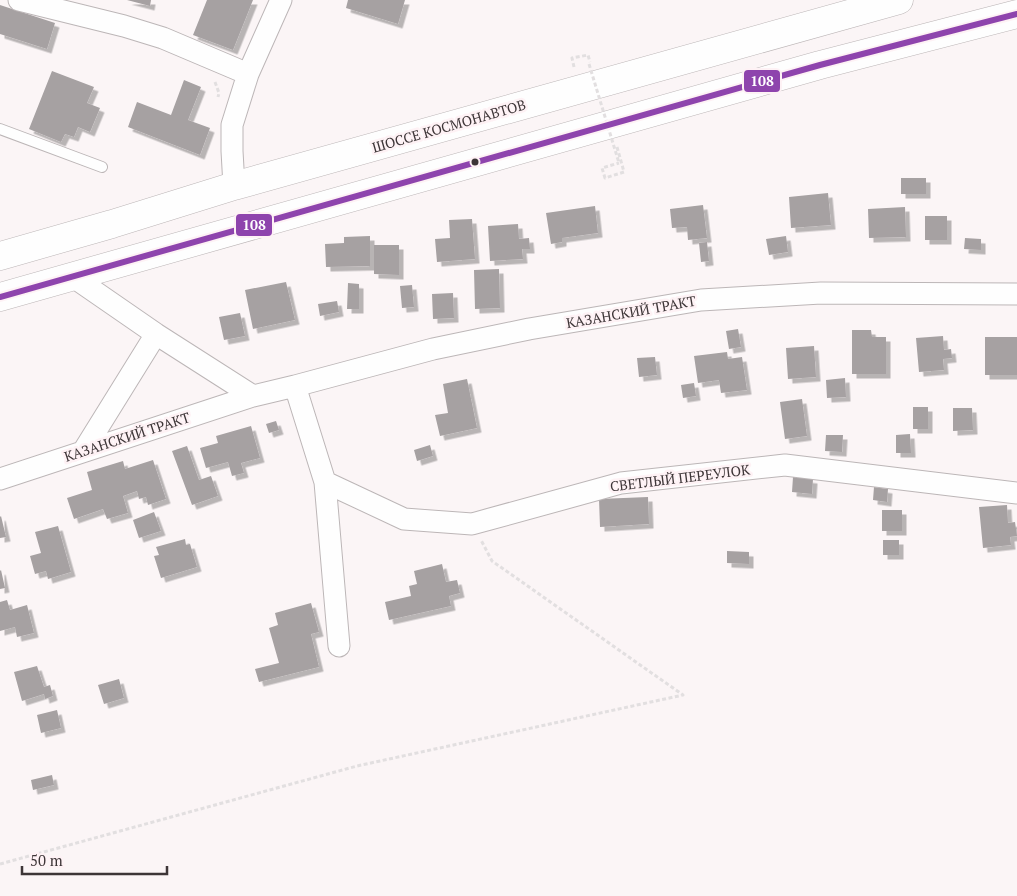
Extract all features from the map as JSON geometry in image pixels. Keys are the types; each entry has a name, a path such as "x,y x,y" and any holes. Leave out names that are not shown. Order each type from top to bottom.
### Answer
{"main road":[{"name":"ШОССЕ КОСМОНАВТОВ","path":"0,256 234,186 899,0"},
{"path":"0,296 820,65 1017,14"}],"street":[{"path":"19,0 124,26 163,38 248,74"},
{"path":"234,186 232,126 248,74 281,0"},
{"path":"72,276 156,334 253,396"},
{"name":"КАЗАНСКИЙ ТРАКТ","path":"0,479 253,396 433,349 529,329 701,300 821,293 1017,294"},
{"path":"84,450 156,334"},
{"path":"295,386 325,482 339,646"},
{"name":"СВЕТЛЫЙ ПЕРЕУЛОК","path":"325,482 404,518 472,524 621,482 785,465 1017,493"}],"lane":[{"path":"0,129 102,166"}],"path":[{"path":"574,67 572,58 588,54 619,164 602,168 605,178 624,172 613,135"},
{"path":"207,57 218,93 218,101"},
{"path":"0,864 357,766 683,695 492,561 472,524"}],"building":[{"path":"127,0 151,0 150,6"},
{"path":"207,0 253,0 233,50 193,35"},
{"path":"348,0 405,0 398,24 346,8"},
{"path":"0,5 55,23 47,49 0,34"},
{"path":"52,71 94,87 87,103 100,108 90,132 78,127 74,137 65,134 61,142 29,129"},
{"path":"184,80 201,87 188,120 210,128 200,155 128,127 137,102 171,115"},
{"path":"901,178 926,178 926,194 901,194"},
{"path":"828,193 831,225 791,228 789,197"},
{"path":"703,205 707,238 688,240 687,227 672,228 670,209"},
{"path":"595,206 598,233 562,238 562,242 551,244 546,213"},
{"path":"905,207 906,237 869,238 868,209"},
{"path":"925,216 947,216 947,240 925,240"},
{"path":"472,219 475,259 437,262 435,239 450,238 449,220"},
{"path":"518,224 519,239 529,238 530,249 522,249 523,259 490,261 488,226"},
{"path":"370,236 370,266 326,267 325,244 344,243 344,237"},
{"path":"786,236 788,252 769,255 766,239"},
{"path":"965,238 981,239 981,250 964,249"},
{"path":"707,242 709,261 701,262 699,243"},
{"path":"374,245 399,245 399,275 374,274"},
{"path":"499,269 500,308 475,309 474,270"},
{"path":"286,282 295,320 253,329 245,290"},
{"path":"348,283 359,284 359,309 347,309"},
{"path":"412,285 414,307 402,308 400,286"},
{"path":"453,293 454,318 433,319 432,294"},
{"path":"337,301 339,312 320,316 318,304"},
{"path":"240,313 245,336 224,340 219,317"},
{"path":"738,329 741,347 729,349 726,331"},
{"path":"852,330 871,330 872,337 886,337 886,374 852,374"},
{"path":"943,336 944,350 951,349 952,358 943,359 944,370 919,372 916,338"},
{"path":"985,337 1017,337 1017,375 985,375"},
{"path":"814,346 816,377 788,379 786,348"},
{"path":"727,352 728,359 742,357 747,390 721,393 719,380 698,383 694,356"},
{"path":"655,357 657,375 639,377 637,358"},
{"path":"845,378 846,397 827,398 826,380"},
{"path":"467,379 477,428 440,436 435,415 448,413 443,384"},
{"path":"694,383 696,396 683,398 681,385"},
{"path":"802,399 807,436 785,439 780,402"},
{"path":"913,407 928,407 928,429 913,429"},
{"path":"953,408 972,408 973,430 953,431"},
{"path":"276,421 279,430 269,433 266,424"},
{"path":"251,426 260,458 241,463 244,473 232,476 228,462 206,468 200,448 218,443 216,436"},
{"path":"910,434 911,453 896,453 896,435"},
{"path":"826,435 843,435 842,452 825,451"},
{"path":"430,445 433,456 417,461 414,450"},
{"path":"187,446 199,480 211,476 218,496 192,505 172,451"},
{"path":"153,460 166,499 148,505 146,497 139,499 137,491 123,496 128,513 107,519 103,509 74,519 67,498 92,490 87,472 123,461 125,469"},
{"path":"793,477 813,479 812,494 792,492"},
{"path":"874,487 888,489 887,502 873,500"},
{"path":"648,497 649,524 600,527 599,499"},
{"path":"1007,505 1008,523 1015,522 1017,536 1010,537 1011,545 983,548 979,507"},
{"path":"882,510 902,510 902,531 882,531"},
{"path":"154,512 161,531 139,538 133,520"},
{"path":"0,517 6,537 0,538"},
{"path":"58,526 71,572 48,579 46,571 35,574 30,556 41,553 35,532"},
{"path":"185,539 186,545 190,544 197,567 161,578 154,556 159,555 156,547"},
{"path":"883,540 899,540 899,555 883,555"},
{"path":"727,551 749,552 749,564 727,563"},
{"path":"442,564 446,582 457,580 460,593 449,596 451,606 389,620 385,602 411,596 409,586 417,584 414,571"},
{"path":"0,571 5,588 0,589"},
{"path":"7,600 10,610 27,605 34,633 17,637 15,627 0,631 0,602"},
{"path":"311,603 319,632 311,634 319,667 259,682 255,669 279,663 269,628 278,625 275,613"},
{"path":"37,666 44,687 50,685 53,696 45,699 44,694 22,701 14,672"},
{"path":"119,679 124,698 104,704 98,685"},
{"path":"57,710 61,728 41,733 37,715"},
{"path":"52,775 54,785 33,790 31,780"}],"transit line":[{"name":"108","path":"0,297 820,65 1017,14"}]}
